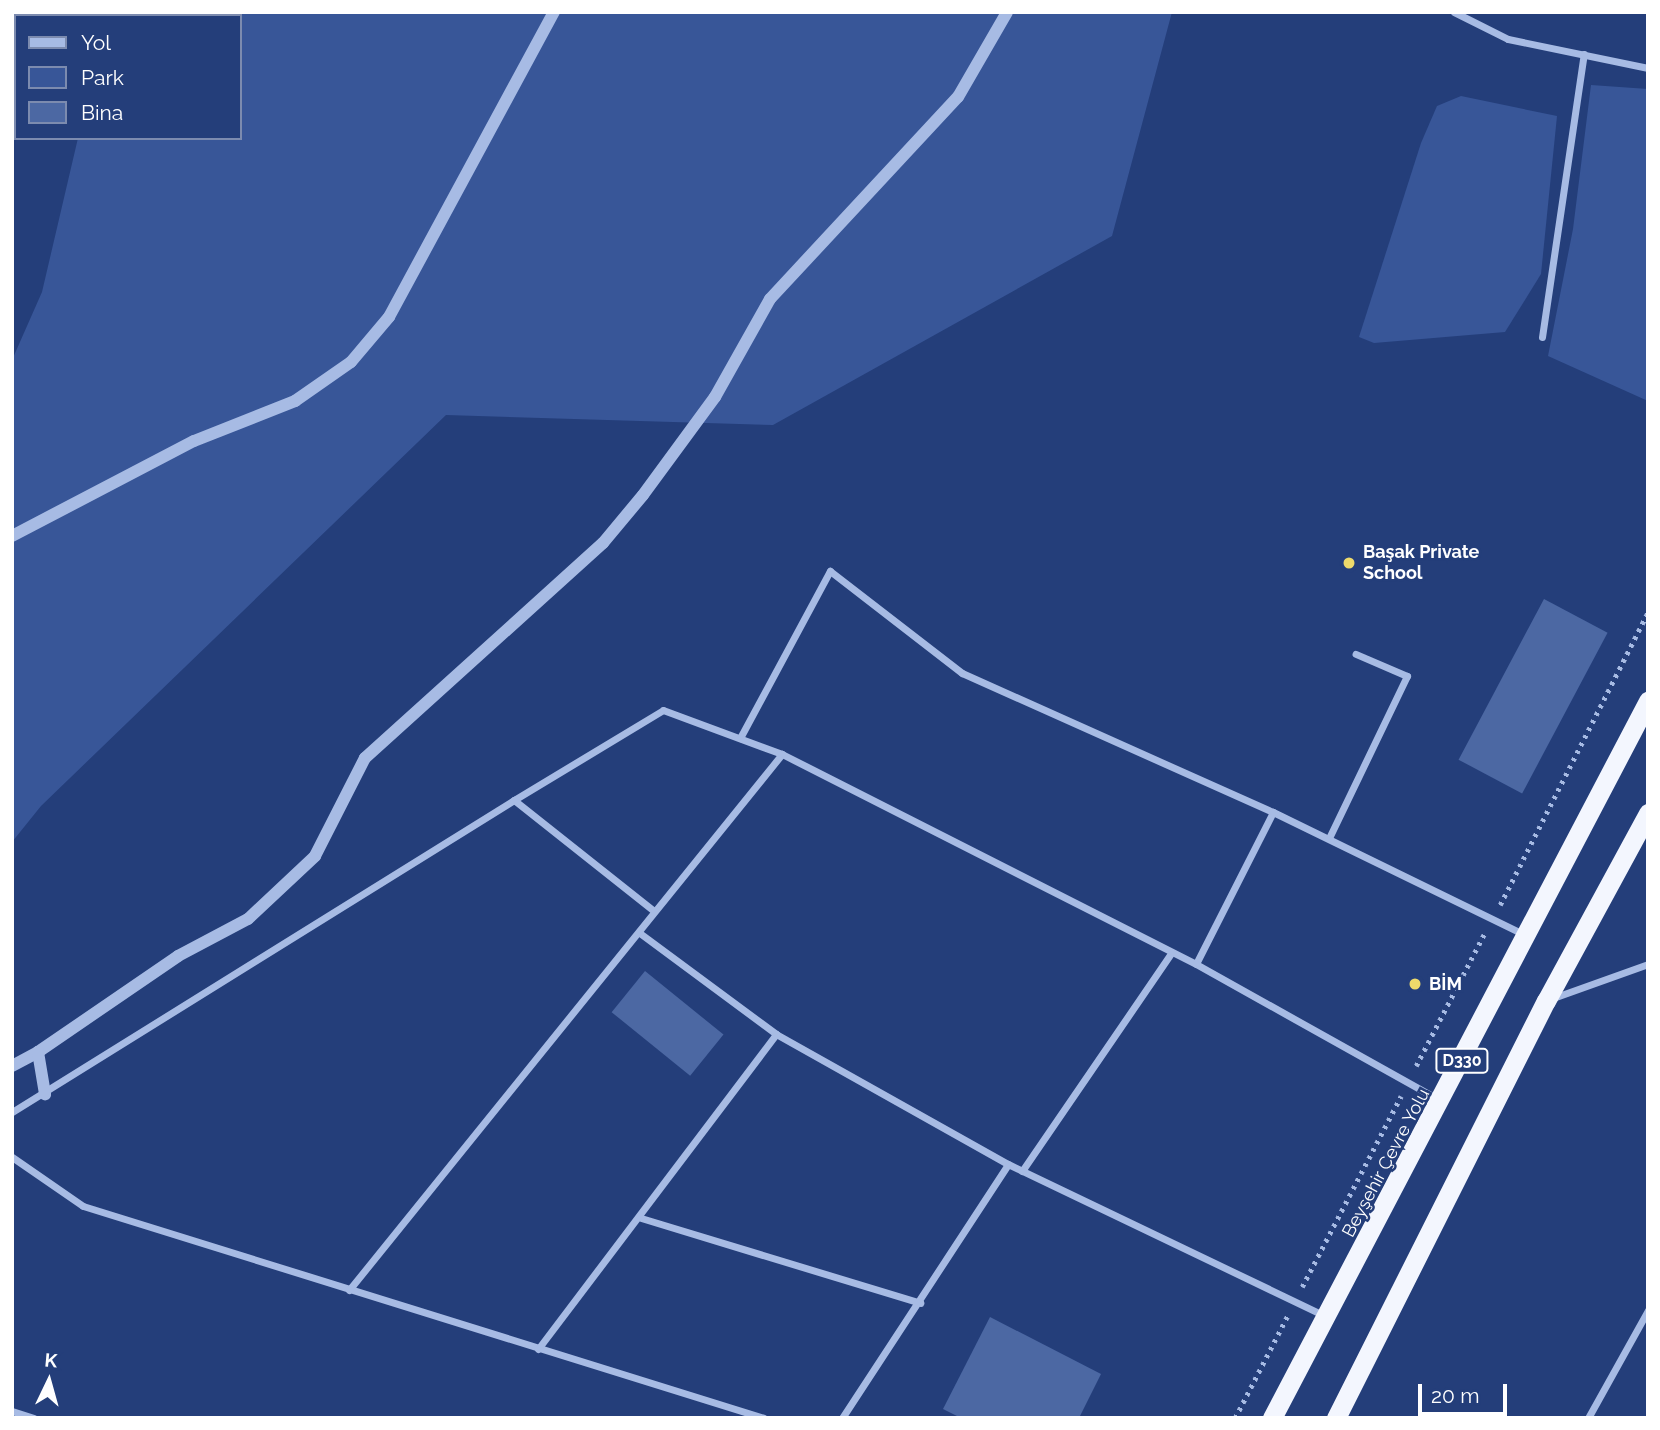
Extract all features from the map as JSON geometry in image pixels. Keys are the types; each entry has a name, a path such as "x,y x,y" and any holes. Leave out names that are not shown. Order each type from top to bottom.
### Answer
{"highway":[{"name":"Beyşehir Çevre Yolu","path":"1272,1418 1442,1102 1524,934 1648,701"},
{"name":"D330","path":"1339,1417 1546,1001 1648,813"}],"street":[{"path":"12,536 194,441 295,401 351,362 389,317 554,12"},
{"path":"12,1066 38,1052 178,956 248,919 314,856 365,758 603,543 643,495 715,397 770,299 958,97 1007,12"},
{"path":"1454,12 1508,39 1648,68"},
{"path":"1542,337 1584,54"},
{"path":"740,738 830,571 962,673 1329,838 1524,934"},
{"path":"1329,838 1407,676 1356,654"},
{"path":"12,1112 663,710 782,754 1196,964 1442,1102"},
{"path":"349,1290 641,934 654,911 782,754"},
{"path":"514,800 654,911"},
{"path":"1196,964 1273,812"},
{"path":"641,934 776,1034 1008,1164 1327,1317"},
{"path":"1022,1171 1172,952"},
{"path":"1546,1001 1648,964"},
{"path":"538,1349 641,1218 776,1034"},
{"path":"38,1052 45,1094"},
{"path":"12,1157 83,1206 764,1418"},
{"path":"842,1418 1008,1164"},
{"path":"641,1218 919,1303"},
{"path":"1588,1418 1648,1310"},
{"path":"12,1411 34,1418"}],"path":[{"path":"1235,1418 1648,612"}],"green space":[{"path":"109,12 1172,12 1112,236 773,425 446,415 41,806 12,842 12,360 42,292 78,140 242,140 242,14"},
{"path":"1591,85 1648,89 1648,401 1548,356 1573,229"},
{"path":"1461,96 1557,116 1541,274 1505,332 1374,343 1359,337 1421,143 1437,106"}],"building":[{"path":"1544,599 1608,633 1522,793 1459,760"},
{"path":"645,971 723,1035 690,1076 612,1012"},
{"path":"990,1317 1101,1374 1079,1418 961,1418 943,1409"}],"place":[{"name":"Başak Private School","path":"1349,563"},
{"name":"BİM","path":"1415,984"}]}
